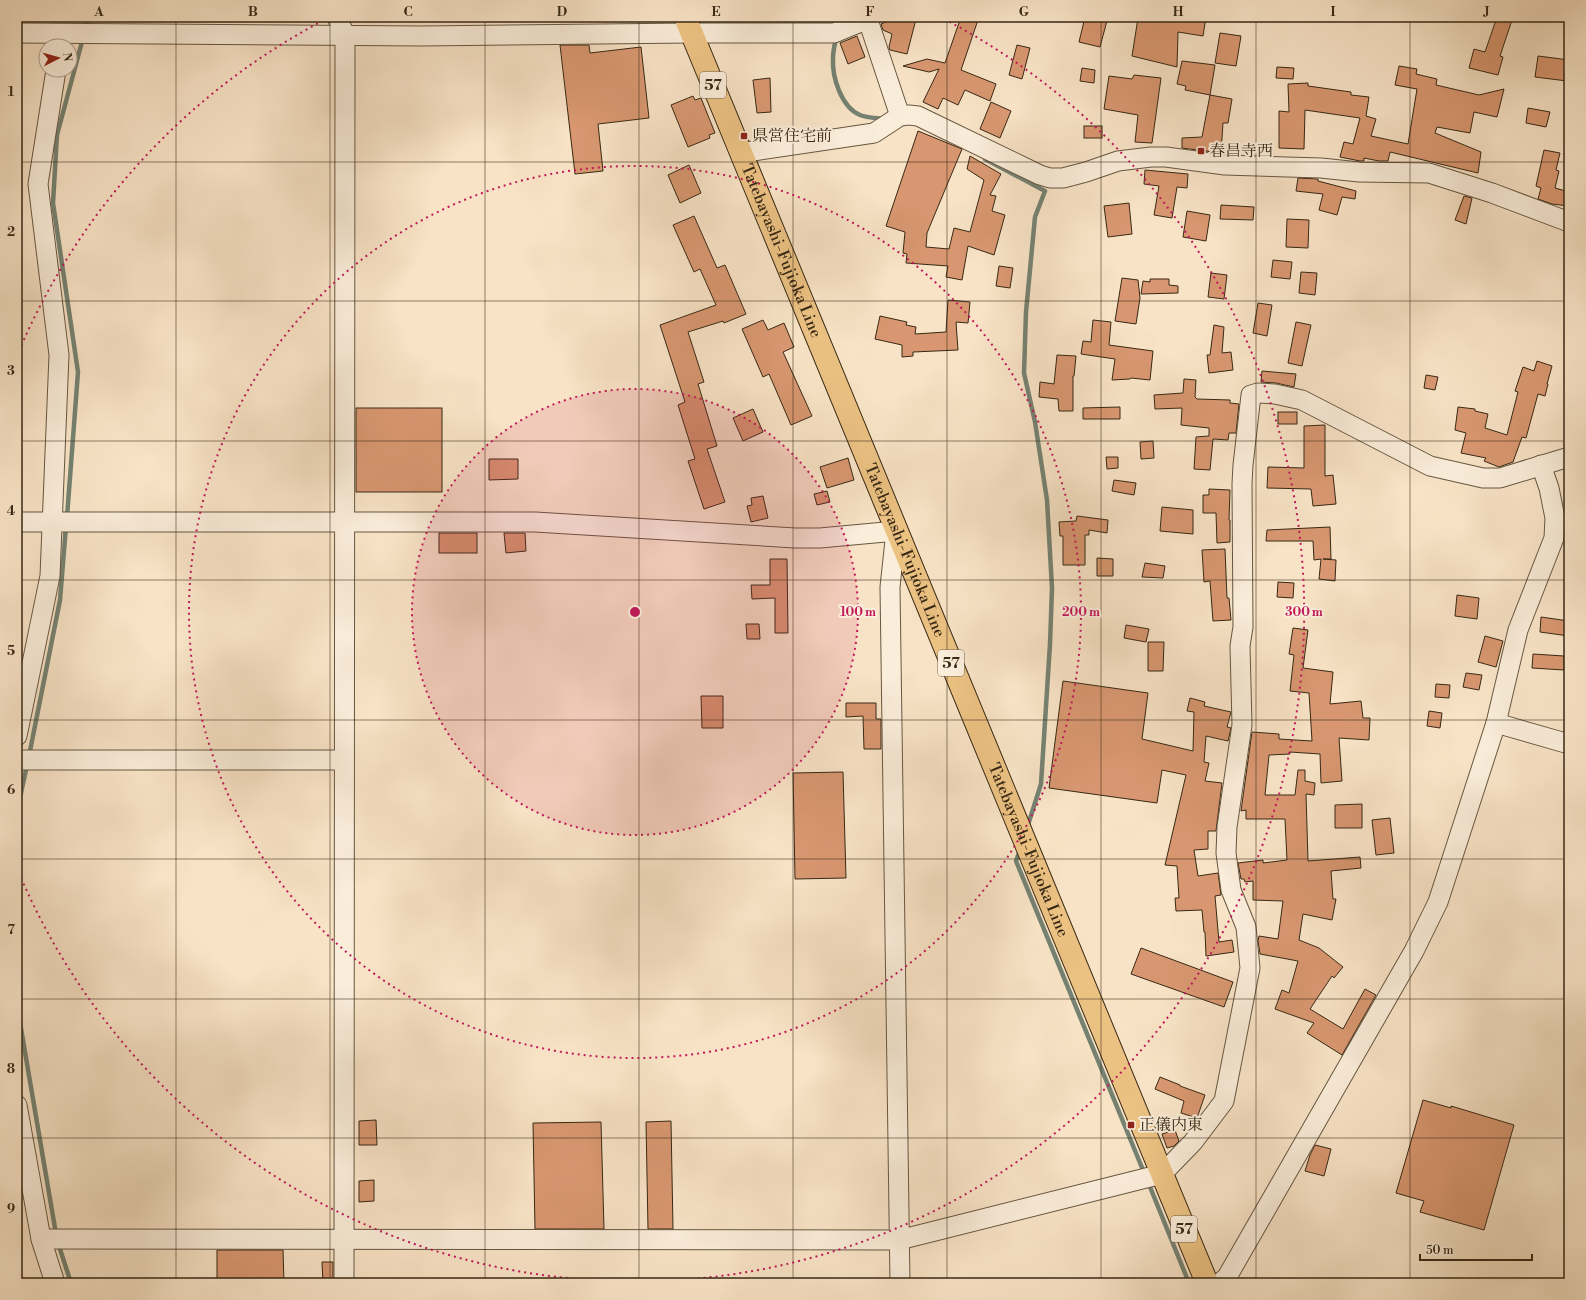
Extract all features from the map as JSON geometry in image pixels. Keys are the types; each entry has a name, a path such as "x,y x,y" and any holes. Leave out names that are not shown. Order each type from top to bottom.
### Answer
{"main road":[{"name":"Tatebayashi-Fujioka Line","path":"688,25 1207,1283"}],"street":[{"path":"337,17 345,35 344,1283"},
{"path":"17,33 58,30 421,36 688,25 834,33 868,18 900,116"},
{"path":"17,736 50,576 59,355 38,184 55,78"},
{"path":"740,152 874,133 900,116 909,115 918,116 1040,175 1050,178 1062,178 1086,172 1118,161 1151,157 1166,157 1225,166 1321,168 1359,172 1429,173 1492,193 1569,222"},
{"path":"41,1239 899,1240 1162,1174 1193,1142 1224,1101 1250,968 1246,927 1231,890 1226,853 1227,827 1242,725 1240,646 1243,627 1242,484 1251,395 1258,393 1275,394 1302,400 1430,466 1483,478 1500,478 1569,457"},
{"path":"1220,1283 1227,1277 1433,915 1442,892 1496,723 1518,630 1554,538 1555,518 1549,488 1541,465"},
{"path":"17,522 535,522 795,538 820,538 896,531 890,587 900,1283"},
{"path":"1496,723 1569,744"},
{"path":"17,760 344,760"},
{"path":"17,1105 41,1239 55,1283"}],"building":[{"path":"898,17 916,19 907,54 890,50 889,47 892,34 883,30 881,24"},
{"path":"961,17 979,17 961,70 996,84 990,101 965,90 958,105 943,98 938,109 923,102 939,69 929,72 903,66 927,59 945,63"},
{"path":"1085,17 1108,17 1100,47 1079,42"},
{"path":"1144,17 1206,17 1203,36 1178,32 1177,67 1132,56 1138,18 1143,19"},
{"path":"1497,17 1513,17 1500,56 1503,57 1498,75 1469,68 1474,49 1485,52"},
{"path":"1220,33 1241,36 1236,66 1215,63"},
{"path":"857,36 865,57 848,64 840,43"},
{"path":"560,45 589,45 590,53 641,47 649,118 598,124 603,171 575,174"},
{"path":"1017,45 1030,48 1022,79 1009,75"},
{"path":"1538,56 1569,60 1567,81 1535,77"},
{"path":"1182,61 1215,65 1210,95 1185,90 1186,86 1177,84"},
{"path":"1399,66 1417,69 1416,74 1437,79 1436,85 1479,95 1504,89 1497,117 1474,112 1470,133 1437,127 1435,133 1481,152 1478,173 1390,152 1388,161 1364,158 1364,161 1360,161 1340,157 1344,142 1353,144 1360,118 1305,110 1304,149 1279,148 1279,111 1289,112 1288,84 1308,83 1308,86 1351,92 1351,95 1369,97 1366,116 1376,119 1371,136 1408,144 1417,89 1395,85"},
{"path":"1277,67 1294,68 1293,79 1276,78"},
{"path":"1082,68 1095,70 1094,83 1080,81"},
{"path":"1134,75 1161,78 1152,143 1135,142 1138,115 1104,109 1109,76 1132,79"},
{"path":"770,78 771,112 757,113 753,80"},
{"path":"1210,95 1232,99 1228,123 1223,123 1221,153 1182,148 1182,138 1202,137"},
{"path":"693,96 695,100 701,98 715,133 709,135 710,138 688,147 671,105"},
{"path":"991,102 1011,111 1000,138 980,129"},
{"path":"1528,108 1550,112 1546,127 1526,123"},
{"path":"1084,126 1102,126 1102,138 1084,138"},
{"path":"918,131 962,149 927,233 926,247 949,249 954,228 970,232 984,180 967,169 970,156 1001,174 990,195 996,196 992,211 1005,215 994,255 968,246 962,280 946,277 948,266 906,263 907,254 903,253 905,232 886,226"},
{"path":"1544,150 1560,153 1556,170 1559,171 1555,188 1569,192 1569,206 1552,204 1538,199 1541,188 1536,186"},
{"path":"689,165 701,193 680,203 668,175"},
{"path":"1145,170 1188,174 1187,188 1177,187 1172,218 1154,215 1159,186 1144,184"},
{"path":"1298,178 1318,179 1318,181 1356,191 1355,199 1342,197 1337,215 1319,210 1323,194 1296,191"},
{"path":"1464,196 1472,198 1466,224 1455,220"},
{"path":"1129,203 1132,234 1108,237 1104,206"},
{"path":"1221,205 1254,207 1253,220 1220,219"},
{"path":"1187,211 1210,215 1206,241 1183,237"},
{"path":"694,216 717,268 725,265 746,314 724,323 723,321 688,332 704,382 698,384 717,446 707,449 725,502 704,509 688,461 695,459 678,405 685,402 660,325 716,305 700,269 694,272 673,225"},
{"path":"1287,219 1309,220 1308,248 1286,247"},
{"path":"1273,260 1292,262 1290,279 1271,277"},
{"path":"999,266 1013,268 1010,288 996,286"},
{"path":"1301,272 1317,273 1315,295 1299,293"},
{"path":"1211,273 1227,275 1224,299 1208,297"},
{"path":"1122,278 1138,280 1140,298 1136,324 1115,321"},
{"path":"1150,279 1169,279 1169,285 1178,286 1178,293 1141,294 1143,281 1150,282"},
{"path":"948,300 970,302 968,323 956,322 958,350 913,352 913,356 902,357 902,345 875,339 880,316 907,322 906,325 916,327 915,334 946,332"},
{"path":"1258,303 1272,305 1267,336 1253,333"},
{"path":"763,320 768,330 784,323 794,347 783,352 812,416 791,425 769,374 763,377 742,329"},
{"path":"1093,320 1111,322 1109,345 1153,351 1150,380 1131,378 1112,380 1115,359 1081,354 1083,341 1091,342"},
{"path":"1296,322 1311,325 1302,366 1288,363"},
{"path":"1214,325 1224,327 1222,353 1231,352 1233,370 1209,373 1207,355 1210,355"},
{"path":"1057,355 1076,356 1073,376 1073,411 1059,411 1058,399 1039,397 1040,382 1054,384"},
{"path":"1537,361 1552,366 1548,384 1545,396 1538,394 1526,438 1522,437 1513,462 1499,467 1484,461 1486,458 1461,453 1466,433 1455,430 1458,407 1475,409 1475,411 1488,414 1485,428 1507,435 1518,392 1515,391 1523,367 1534,371"},
{"path":"1262,371 1296,374 1294,387 1276,383 1261,382"},
{"path":"1426,375 1438,377 1435,390 1424,388"},
{"path":"1184,379 1196,380 1195,397 1197,399 1230,400 1230,403 1239,404 1236,433 1229,433 1228,440 1213,439 1210,470 1194,469 1196,437 1209,436 1209,428 1181,425 1182,408 1155,409 1154,395 1183,393"},
{"path":"1120,407 1120,419 1083,419 1083,408"},
{"path":"356,408 442,408 442,492 356,492"},
{"path":"753,409 763,432 743,441 733,418"},
{"path":"1278,412 1297,412 1297,424 1278,424"},
{"path":"1325,425 1325,476 1333,475 1336,504 1313,506 1311,489 1267,488 1268,467 1304,468 1304,426"},
{"path":"1153,441 1154,458 1141,459 1140,442"},
{"path":"1106,457 1118,457 1118,468 1107,469"},
{"path":"848,458 854,480 827,488 820,467"},
{"path":"489,459 518,459 518,479 489,480"},
{"path":"1114,480 1136,483 1134,495 1112,491"},
{"path":"1209,489 1230,490 1230,542 1217,543 1216,513 1203,513 1203,495 1209,495"},
{"path":"827,491 830,502 817,505 814,494"},
{"path":"763,496 768,518 751,522 747,506 752,505 751,498"},
{"path":"1162,507 1193,510 1193,534 1160,531"},
{"path":"1077,516 1108,520 1107,533 1089,530 1089,535 1085,535 1085,565 1063,565 1063,536 1060,536 1059,522 1076,521"},
{"path":"1330,527 1331,559 1323,559 1336,560 1335,581 1319,579 1321,559 1314,560 1313,541 1266,541 1267,530"},
{"path":"439,533 477,533 477,553 439,553"},
{"path":"504,533 525,533 526,551 506,553"},
{"path":"1225,549 1227,598 1229,598 1231,620 1213,621 1210,581 1204,582 1202,550"},
{"path":"1097,558 1113,559 1113,576 1097,576"},
{"path":"770,559 787,559 788,633 775,633 775,598 752,599 751,585 770,585"},
{"path":"1145,563 1165,566 1163,578 1142,577"},
{"path":"1278,582 1294,583 1293,598 1277,597"},
{"path":"1457,595 1479,598 1477,619 1455,616"},
{"path":"1541,617 1569,621 1569,636 1540,632"},
{"path":"746,624 759,624 760,639 747,639"},
{"path":"1126,625 1149,629 1146,642 1124,638"},
{"path":"1293,628 1308,630 1303,668 1333,672 1330,704 1361,701 1363,718 1370,718 1369,740 1339,738 1342,781 1321,783 1320,754 1290,752 1290,754 1269,755 1265,795 1295,795 1298,770 1305,770 1305,781 1315,783 1314,795 1306,794 1308,861 1360,857 1361,868 1331,871 1333,899 1336,899 1332,920 1303,914 1299,940 1319,948 1343,967 1334,978 1332,976 1310,1009 1343,1029 1365,989 1376,995 1342,1055 1307,1033 1314,1023 1275,1009 1282,990 1289,993 1298,961 1260,954 1258,941 1259,936 1278,939 1283,901 1253,900 1253,881 1245,882 1244,879 1241,879 1238,863 1263,860 1263,863 1287,860 1285,819 1246,819 1246,810 1241,811 1252,732 1279,734 1279,739 1312,741 1309,693 1290,691 1294,655 1289,654"},
{"path":"1485,636 1503,641 1496,667 1478,662"},
{"path":"1148,642 1164,642 1163,671 1148,671"},
{"path":"1533,654 1564,656 1564,670 1532,668"},
{"path":"1466,673 1482,675 1479,690 1463,687"},
{"path":"1063,681 1148,693 1142,739 1193,751 1194,712 1187,711 1190,698 1205,702 1204,706 1231,712 1227,727 1231,728 1228,741 1206,736 1204,762 1209,763 1205,781 1222,783 1216,831 1208,831 1208,849 1194,850 1198,876 1218,873 1221,895 1215,896 1219,942 1232,940 1234,952 1206,956 1202,910 1176,911 1175,898 1179,898 1177,866 1165,865 1186,775 1162,770 1157,803 1049,788"},
{"path":"1436,684 1450,685 1449,698 1435,697"},
{"path":"701,696 723,696 723,728 702,728"},
{"path":"846,703 876,703 876,719 881,719 881,749 864,749 863,716 846,717"},
{"path":"1429,711 1442,713 1440,728 1427,726"},
{"path":"843,772 846,878 795,879 793,773"},
{"path":"1362,804 1362,828 1335,828 1335,805"},
{"path":"1390,818 1394,853 1376,855 1372,820"},
{"path":"1141,948 1233,982 1224,1007 1131,974"},
{"path":"1160,1077 1205,1095 1197,1118 1181,1113 1184,1101 1155,1089"},
{"path":"1423,1100 1451,1108 1451,1106 1514,1125 1484,1230 1420,1212 1424,1201 1396,1193"},
{"path":"376,1120 377,1145 359,1145 359,1121"},
{"path":"671,1121 673,1229 648,1229 646,1122"},
{"path":"601,1122 604,1229 535,1229 533,1123"},
{"path":"1175,1130 1179,1141 1174,1146 1167,1148 1162,1134"},
{"path":"1315,1145 1331,1149 1324,1176 1305,1171"},
{"path":"374,1180 374,1201 359,1202 359,1181"},
{"path":"217,1250 283,1250 284,1283 217,1283"},
{"path":"322,1262 333,1262 333,1283 323,1283"}],"waterway":[{"path":"85,29 88,17"},
{"path":"836,27 837,17"},
{"path":"836,37 833,53 833,66 836,82 843,98 853,111 860,115 884,119"},
{"path":"67,517 78,372 53,203 57,135 83,38"},
{"path":"985,159 1045,191 1035,217 1026,312 1024,373 1035,422 1047,500 1052,588 1041,784 1027,828"},
{"path":"29,756 60,600 66,526"},
{"path":"17,888 18,807 27,765"},
{"path":"1020,850 1016,861 1145,1175"},
{"path":"17,1005 56,1234"},
{"path":"1148,1182 1189,1283"},
{"path":"58,1243 71,1283"}],"place":[{"name":"県営住宅前","path":"744,136"},
{"name":"春昌寺西","path":"1201,151"},
{"name":"正儀内東","path":"1131,1125"}]}
